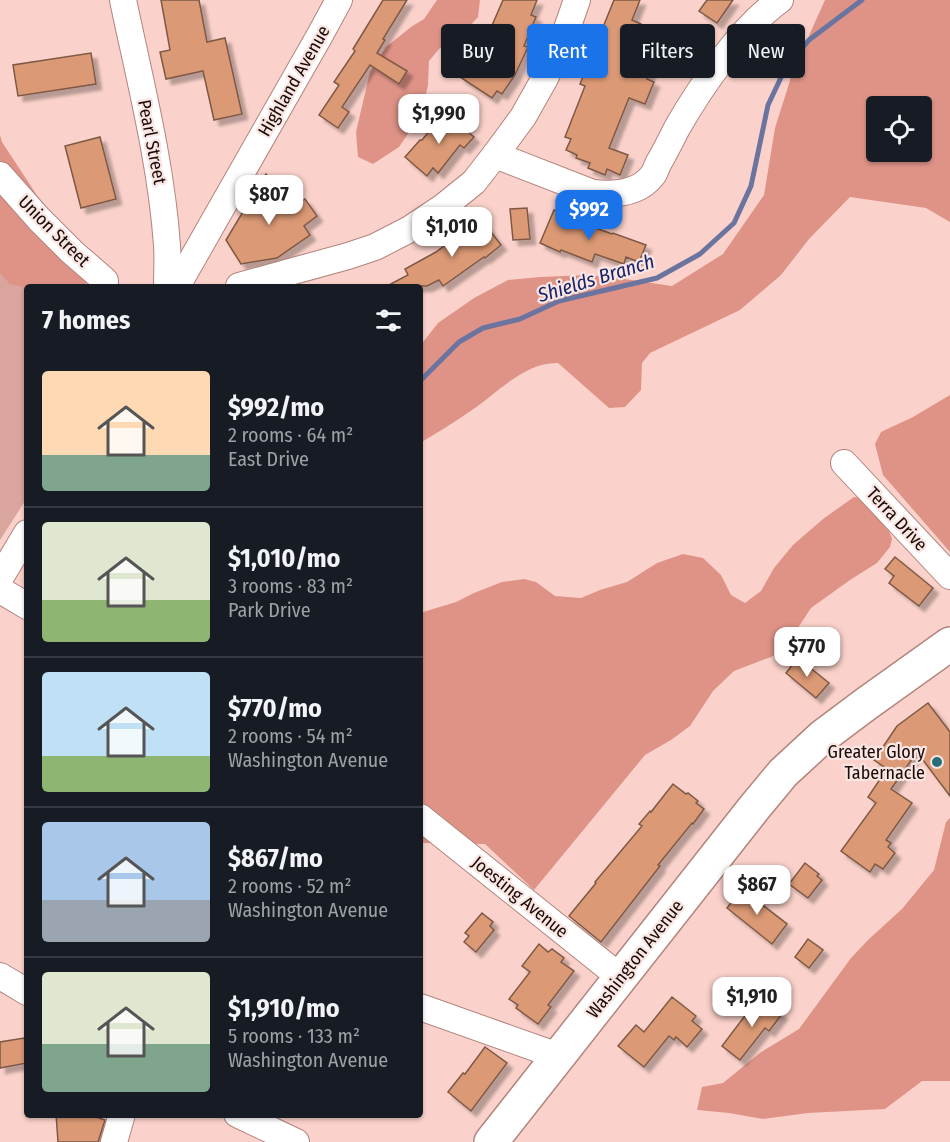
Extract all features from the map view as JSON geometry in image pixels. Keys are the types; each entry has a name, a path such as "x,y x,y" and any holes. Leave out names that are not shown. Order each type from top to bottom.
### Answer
{"main road":[{"name":"Washington Avenue","path":"491,1142 783,773 822,737 950,644"}],"street":[{"name":"Pearl Street","path":"123,0 155,151 168,248 167,284"},
{"name":"Highland Avenue","path":"178,284 339,0"},
{"path":"246,284 348,256 383,242 410,229 443,207 474,182 523,117 564,37 577,0"},
{"path":"495,156 593,193 609,195 627,192 643,184 652,176 693,102 725,56 780,0"},
{"name":"Union Street","path":"0,175 64,244 110,284"},
{"name":"Terra Drive","path":"844,462 950,576"},
{"path":"0,578 24,538"},
{"path":"0,590 24,604"},
{"name":"Joesting Avenue","path":"423,819 620,977"},
{"path":"0,976 24,990"},
{"path":"423,1008 558,1056"},
{"path":"114,1142 121,1118"},
{"path":"245,1118 296,1142"}],"shaded area":[{"path":"437,0 480,0 478,17 472,24 441,24 441,48 429,61 428,85 422,113 399,147 373,164 358,157 356,132 370,72 386,47 424,19"},
{"path":"825,0 950,0 950,222 926,208 850,197 809,239 781,275 740,310 650,353 642,363 641,390 625,407 609,408 558,363 546,364 523,373 423,441 423,342 438,323 474,298 508,280 587,275 672,286 723,254 764,195 775,128 791,78 805,78 805,44"},
{"path":"0,135 2,142 38,197 68,232 86,284 24,284 24,287 10,284 0,273"},
{"path":"0,194 26,284 24,284 24,503 0,540"},
{"path":"950,395 950,552 883,475 875,444 881,432 913,417"},
{"path":"854,497 861,498 887,526 892,539 890,547 877,563 811,608 788,643 776,655 734,671 713,691 690,726 645,755 534,890 485,844 423,843 423,612 456,602 502,582 524,579 536,582 555,596 581,598 627,582 657,563 683,554 703,558 721,575 731,595 745,603 761,591 774,568 793,545 823,519"},
{"path":"950,818 950,1081 922,1081 885,1109 808,1113 763,1119 697,1110 702,1087 723,1083 761,1052 799,1029 851,958 902,909 934,870 946,822"}],"building":[{"path":"161,0 199,0 207,42 225,38 242,114 214,120 203,71 166,79 160,52 170,50"},
{"path":"383,0 407,0 377,53 407,71 399,84 370,65 342,107 349,112 338,128 319,115 339,85 334,82 355,51 353,49"},
{"path":"503,0 537,0 531,15 536,17 533,24 527,24 527,39 524,46 527,49 515,75 515,24 493,24"},
{"path":"614,0 640,0 632,20 641,24 620,24 620,78 647,78 654,82 645,104 629,98 609,148 628,155 620,175 607,169 605,175 588,168 590,163 576,158 577,155 566,150 571,139 565,137 585,86 580,84 582,78 608,78 608,24 604,24"},
{"path":"707,0 733,0 717,23 699,11"},
{"path":"91,53 96,84 18,96 13,65"},
{"path":"462,78 513,78 502,94 497,91 492,98"},
{"path":"445,112 474,137 464,148 460,145 438,173 433,168 427,176 405,157"},
{"path":"100,137 116,199 81,208 65,146"},
{"path":"266,174 291,209 305,199 317,216 304,226 310,235 277,258 241,264 226,240 244,210 258,198 254,192"},
{"path":"527,208 530,239 513,240 510,209"},
{"path":"554,210 575,218 574,220 646,245 639,262 626,257 624,264 595,254 592,262 540,243"},
{"path":"480,218 501,245 443,286 439,280 427,286 391,284 408,275 405,269 436,252"},
{"path":"895,557 933,588 919,606 889,583 894,576 885,569"},
{"path":"798,658 829,683 816,698 786,673"},
{"path":"928,703 950,732 950,796 917,752 891,789 912,803 886,840 891,843 888,847 895,853 883,869 875,864 870,872 841,851 876,803 868,797 887,769 874,760 897,726"},
{"path":"673,784 698,801 696,803 704,809 658,865 660,866 601,942 569,916 642,826 639,824"},
{"path":"805,863 819,874 817,876 822,880 808,898 789,884"},
{"path":"742,889 787,924 772,944 727,908"},
{"path":"482,913 493,922 490,926 494,930 476,952 464,942 469,936 465,933"},
{"path":"808,939 823,950 809,968 795,957"},
{"path":"539,944 548,952 552,949 564,958 561,962 574,971 548,1005 551,1007 538,1024 516,1008 518,1005 509,999 530,972 522,966"},
{"path":"760,996 782,1014 769,1031 765,1028 740,1060 722,1046"},
{"path":"672,997 696,1016 692,1021 702,1029 687,1047 676,1037 674,1040 669,1036 644,1067 618,1046 636,1025 644,1032"},
{"path":"24,1038 24,1064 0,1068 0,1042"},
{"path":"485,1047 507,1063 471,1111 448,1092"},
{"path":"56,1118 105,1120 98,1142 58,1142"}],"waterway":[{"name":"Shields Branch","path":"423,378 459,342 483,328 520,319 559,301 657,278 700,254 734,223 751,186 768,105 786,67 809,40 862,0"}],"place":[{"name":"Greater Glory Tabernacle","path":"937,762"}]}
